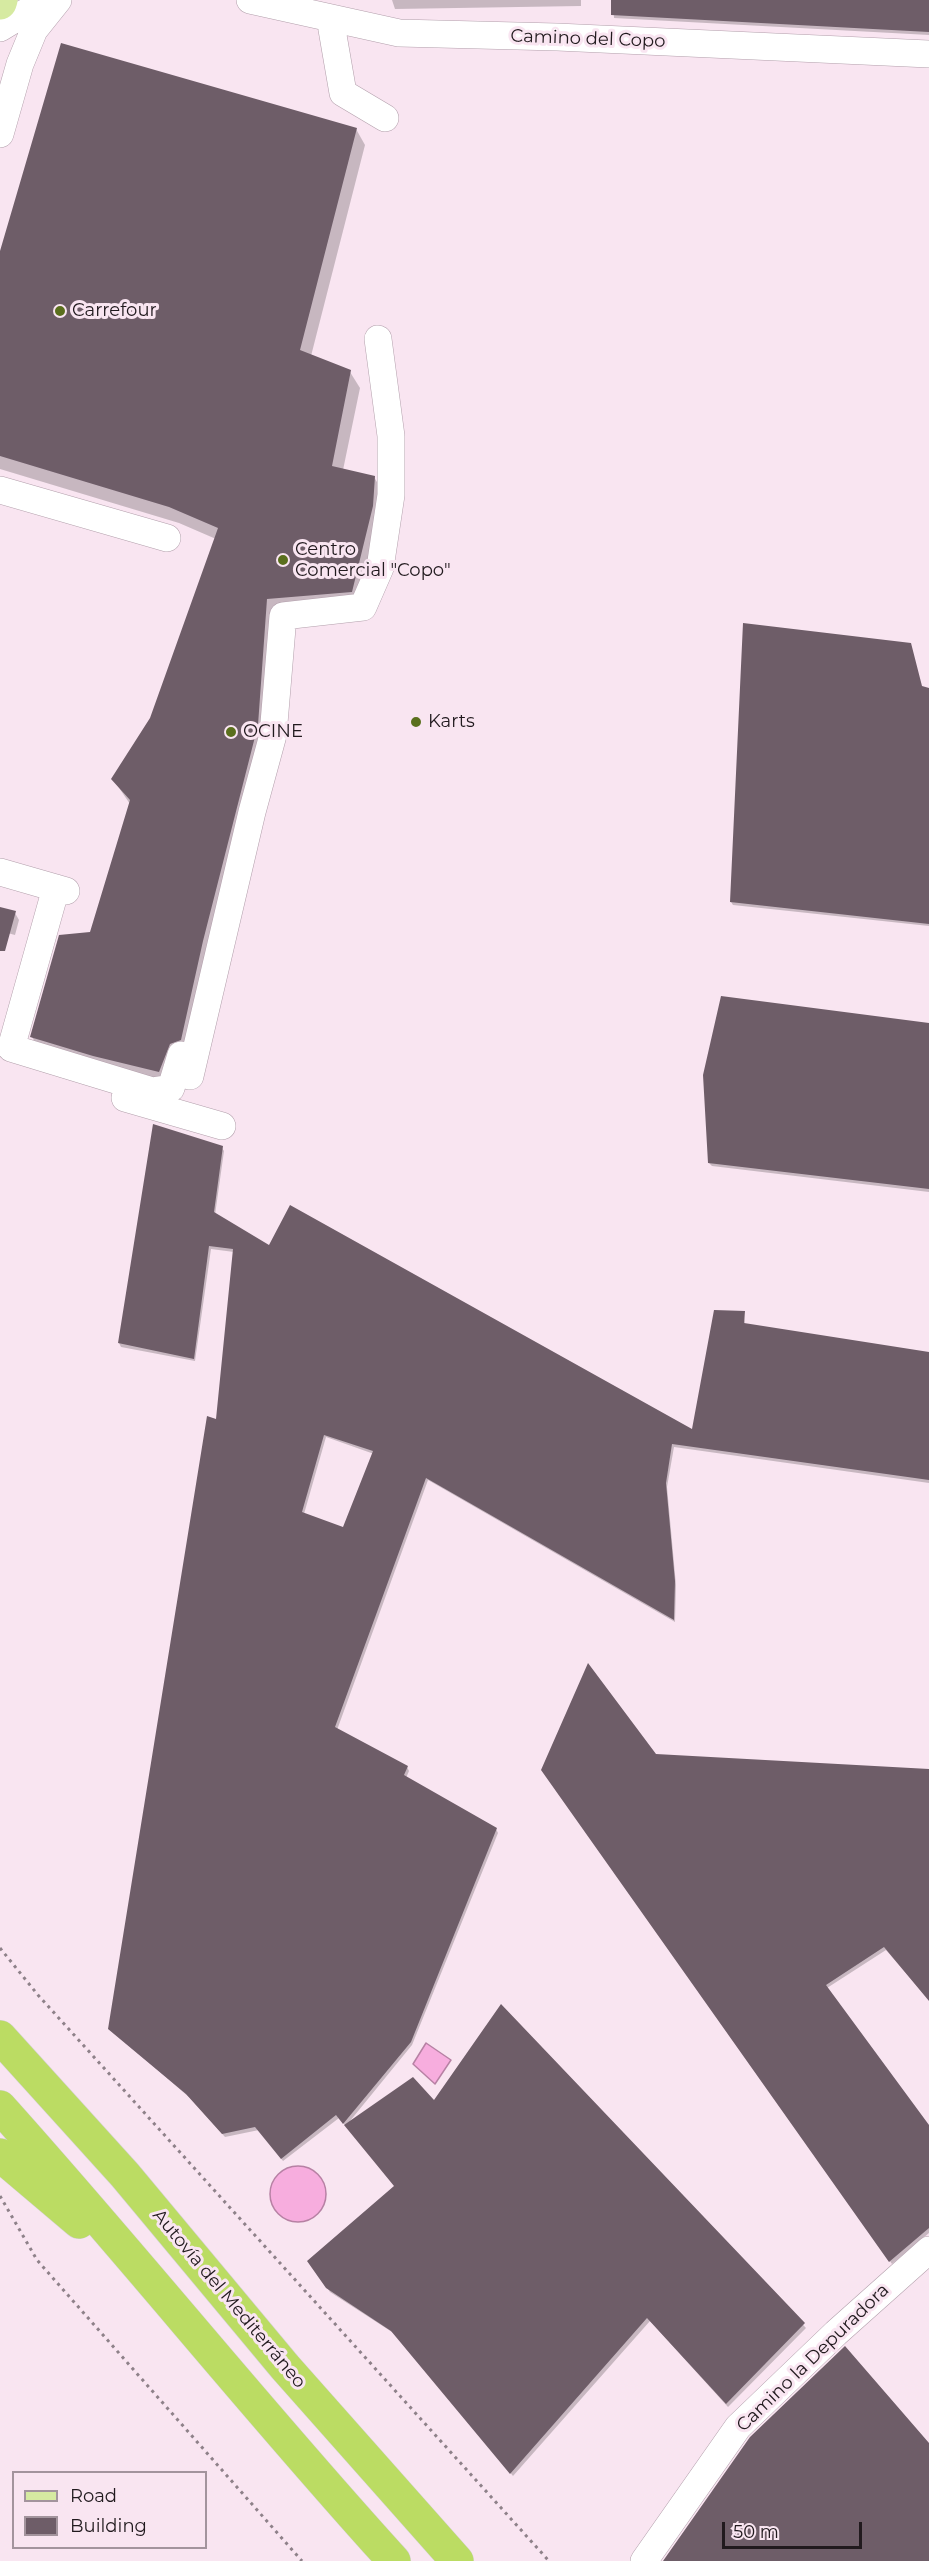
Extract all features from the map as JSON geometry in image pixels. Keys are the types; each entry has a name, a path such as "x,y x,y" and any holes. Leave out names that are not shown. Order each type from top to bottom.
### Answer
{"highway":[{"path":"0,2013 124,2175"},
{"name":"Autovía del Mediterráneo","path":"0,2037 124,2175 285,2367 457,2561"},
{"path":"0,2108 89,2206 249,2397 394,2561"},
{"path":"0,2155 80,2222 249,2397"}],"street":[{"path":"4,12 46,0"},
{"path":"0,135 20,64 34,30 58,0"},
{"name":"Camino del Copo","path":"250,0 399,33 929,54"},
{"path":"330,18 343,93 385,118"},
{"path":"180,1073 190,1076 273,735 283,615 363,607 380,568 392,495 391,436 378,339"},
{"path":"0,490 167,538"},
{"path":"0,872 61,889 11,1048 152,1090 171,1088 222,911 230,908"},
{"path":"0,1063 222,1126"},
{"name":"Camino la Depuradora","path":"644,2561 738,2427 836,2333 929,2250"}],"path":[{"path":"0,1948 38,1995 549,2561"},
{"path":"0,2196 37,2260 302,2561"}],"shaded area":[{"path":"426,2043 451,2060 435,2084 413,2064"},
{"path":"298,2166 309,2168 318,2174 324,2183 326,2194 324,2205 318,2214 309,2220 298,2222 287,2220 278,2214 272,2205 270,2194 272,2183 278,2174 287,2168"}],"building":[{"path":"611,0 929,0 929,32 611,15"},
{"name":"Centro Comercial \"Copo\"","path":"61,43 357,128 300,350 351,370 332,466 375,476 373,506 352,592 267,599 258,725 203,941 181,1040 170,1044 159,1072 93,1056 30,1037 59,935 90,932 130,800 111,779 150,718 218,528 169,507 0,456 0,251"},
{"path":"743,623 911,643 922,686 929,688 929,924 730,902"},
{"path":"0,907 16,911 5,951 0,951"},
{"path":"721,996 929,1023 929,1189 708,1163 703,1075"},
{"path":"153,1124 223,1146 214,1212 269,1245 290,1205 692,1429 714,1310 745,1311 744,1323 929,1352 929,1480 672,1444 666,1483 675,1581 674,1620 426,1478 335,1727 408,1766 404,1775 497,1828 411,2042 343,2124 336,2115 281,2159 255,2127 222,2134 186,2094 108,2029 207,1416 216,1419 233,1249 209,1246 194,1359 118,1343","holes":["324,1435 373,1451 343,1527 302,1512"]},
{"path":"588,1663 656,1754 929,1769 929,2001 884,1947 826,1985 929,2125 929,2228 889,2262 541,1770"},
{"path":"501,2004 805,2323 726,2404 647,2318 510,2474 391,2331 326,2288 307,2261 394,2186 344,2125 413,2077 434,2100"},
{"path":"845,2346 929,2443 929,2561 663,2561 750,2437"}],"place":[{"name":"Carrefour","path":"60,311"},
{"name":"Centro Comercial \"Copo\"","path":"283,560"},
{"name":"Karts","path":"416,722"},
{"name":"OCINE","path":"231,732"}]}
